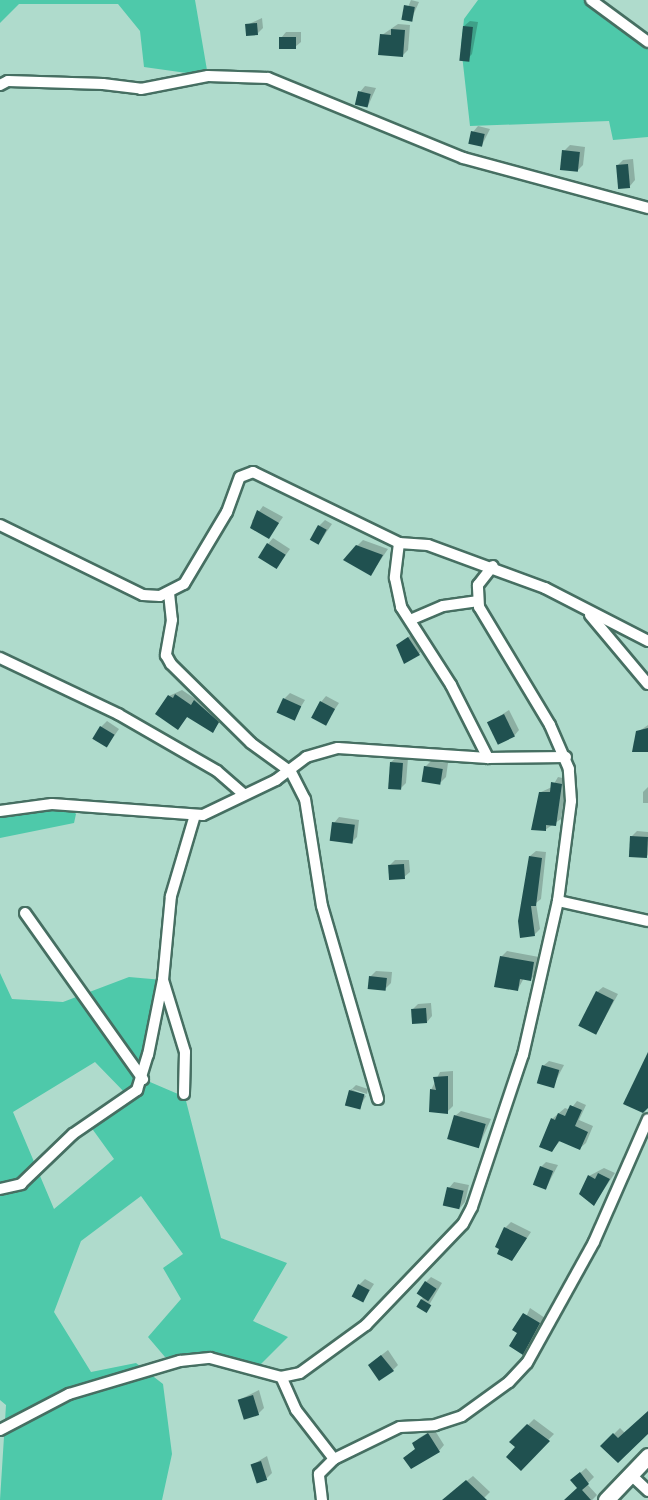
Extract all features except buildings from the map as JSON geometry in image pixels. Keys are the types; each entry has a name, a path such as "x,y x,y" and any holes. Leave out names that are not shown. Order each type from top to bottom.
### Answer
{"street":[{"path":"591,0 648,42"},
{"path":"3,82 103,84 141,89 208,76 268,78 463,158 648,208"},
{"path":"0,525 143,595 169,593 184,584 227,512 237,482 247,473 265,474 284,488 399,543 428,545 493,566 545,588 648,641"},
{"path":"399,543 396,586 401,607 451,686 488,758"},
{"path":"0,1430 69,1394 180,1361 210,1358 281,1377 300,1373 366,1325 463,1224 472,1207 523,1055 558,901 571,801 566,757 477,600 478,585 493,566"},
{"path":"169,593 172,620 166,655 171,664 251,743 286,768 306,799 320,898 378,1099"},
{"path":"410,620 443,606 477,600"},
{"path":"588,612 648,684"},
{"path":"0,658 118,714 216,771 243,794"},
{"path":"0,811 52,804 203,815 276,780 286,768 318,752 338,748 488,758 566,757"},
{"path":"0,1189 21,1184 33,1176 73,1134 130,1098 143,1079 162,980 171,896 195,815"},
{"path":"558,901 648,921"},
{"path":"25,913 143,1079"},
{"path":"162,980 185,1052 184,1094"},
{"path":"322,1500 319,1474 334,1459 400,1427 435,1425 462,1416 509,1382 527,1364 594,1242 648,1119"},
{"path":"281,1377 296,1410 334,1459"},
{"path":"606,1500 648,1456"},
{"path":"630,1474 648,1491"}],"green space":[{"path":"0,0 195,0 208,76 144,67 140,31 118,4 19,4 0,23"},
{"path":"478,0 591,0 648,42 648,137 613,140 609,121 470,126 461,46 464,19"},
{"path":"68,805 76,814 74,823 0,838 0,811"},
{"path":"0,973 12,999 63,1002 129,977 163,980 143,1079 185,1097 221,1238 287,1263 253,1321 288,1337 254,1371 196,1355 165,1357 148,1337 181,1299 163,1268 183,1254 141,1196 81,1241 54,1312 91,1372 136,1363 163,1384 172,1454 162,1500 0,1500 6,1405 0,1400","holes":["95,1062 130,1098 88,1123 114,1159 54,1209 13,1112"]}]}
